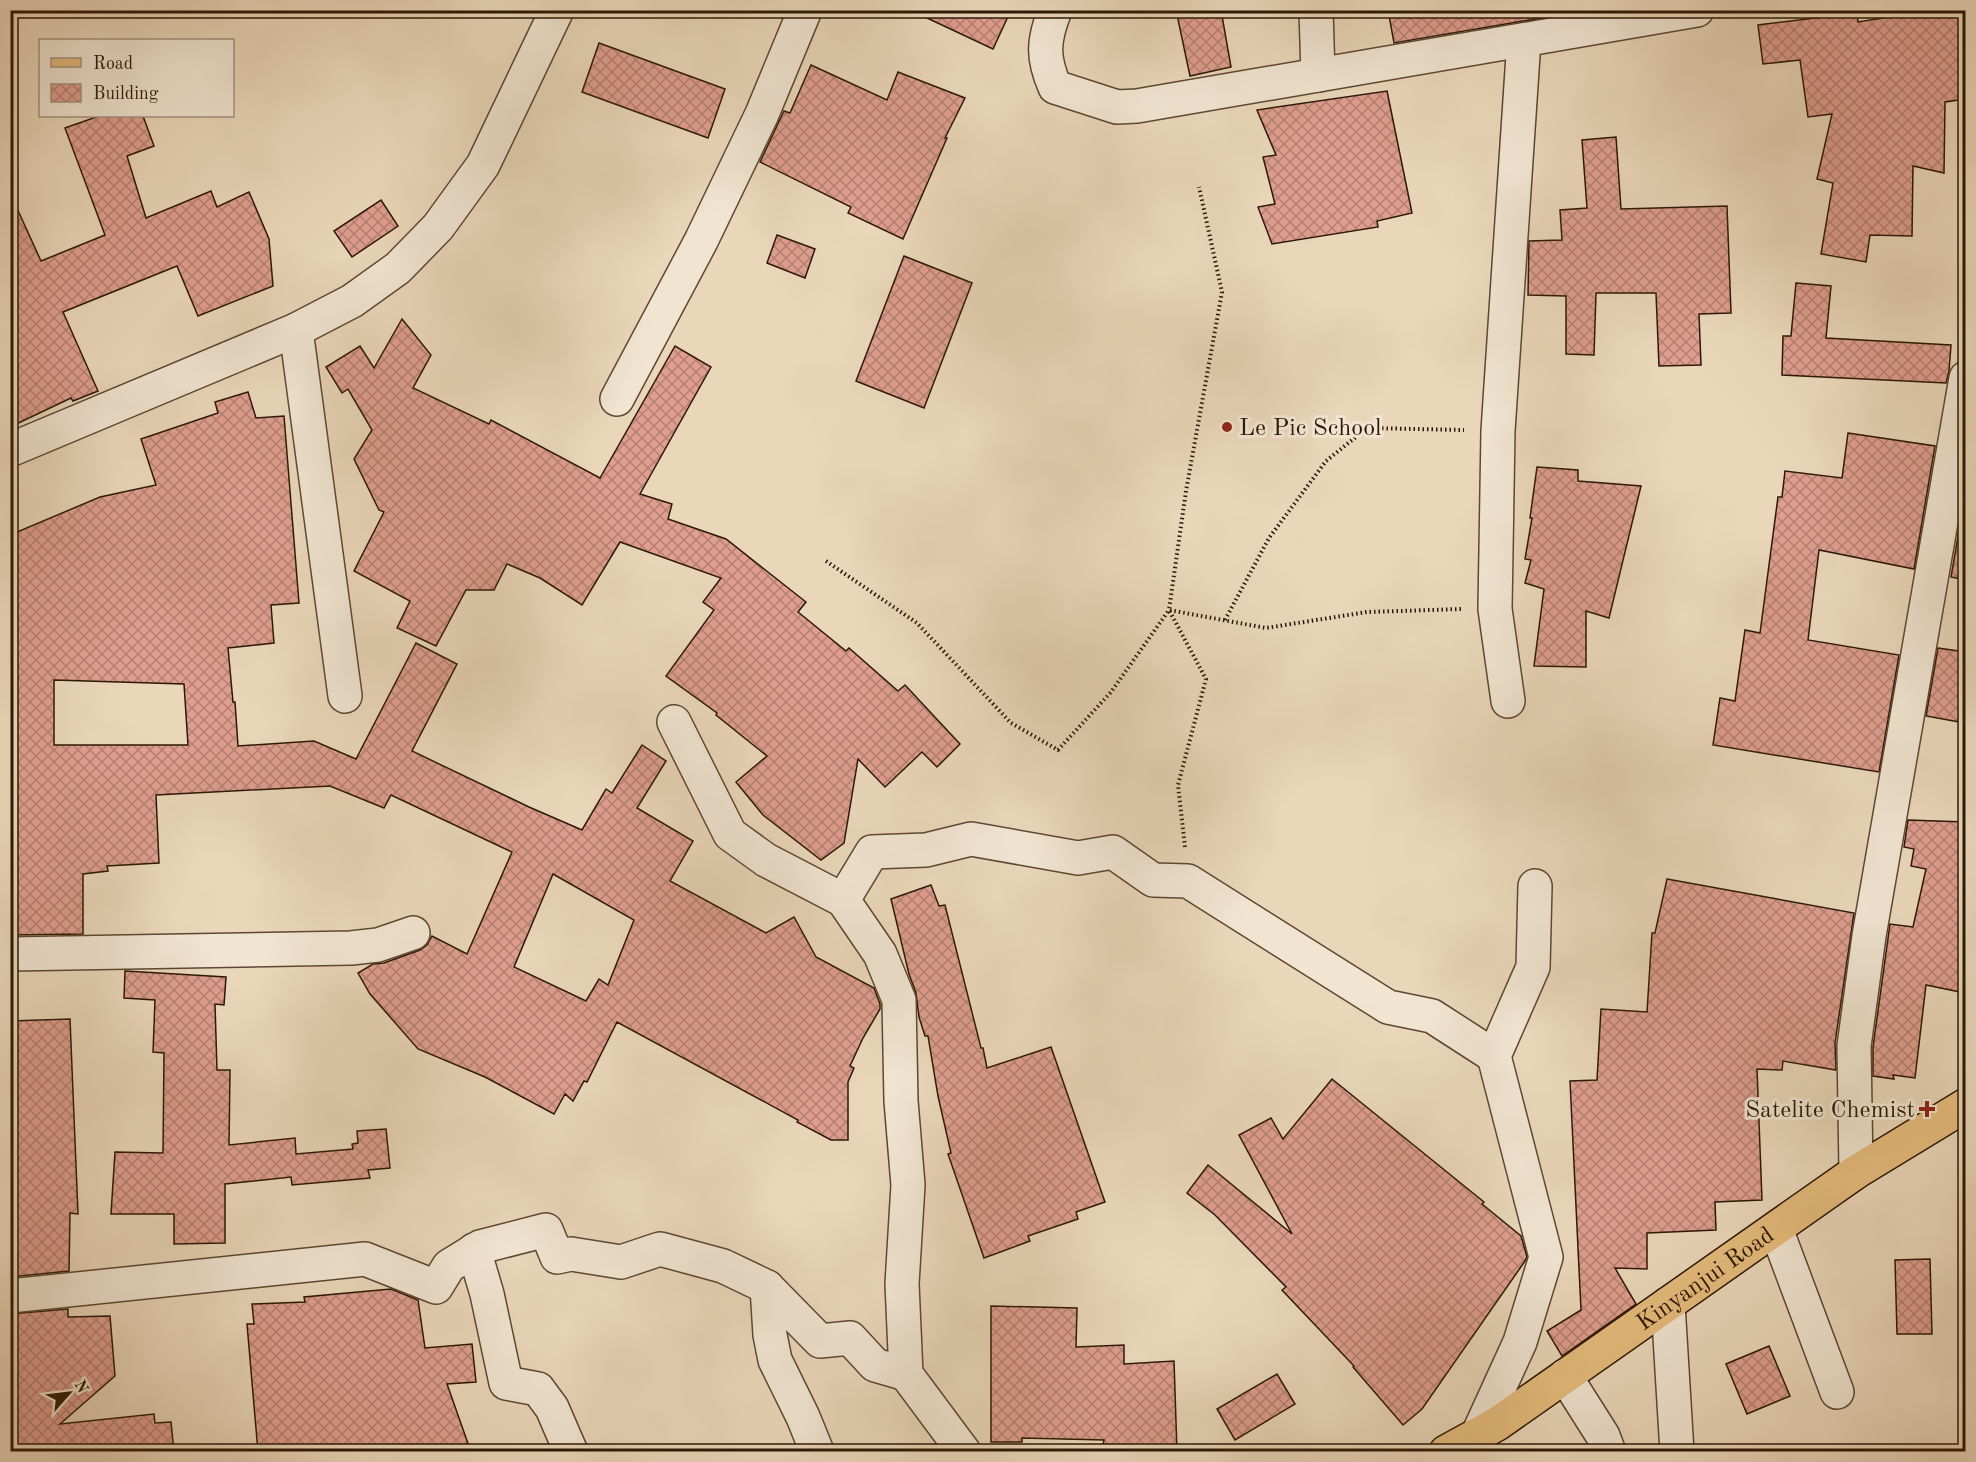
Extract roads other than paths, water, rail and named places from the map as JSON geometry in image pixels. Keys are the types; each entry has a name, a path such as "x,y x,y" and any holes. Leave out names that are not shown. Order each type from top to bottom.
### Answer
{"main road":[{"name":"Kinyanjui Road","path":"1446,1452 1497,1424 1856,1172 1965,1105"}],"street":[{"path":"10,450 296,330 352,301 398,268 438,227 483,165 557,10"},
{"path":"617,399 701,241 762,114 805,10"},
{"path":"1055,10 1047,29 1045,53 1046,67 1055,87 1117,107 1137,106 1686,12"},
{"path":"1316,10 1318,75"},
{"path":"1508,701 1495,609 1498,431 1524,40"},
{"path":"296,330 345,696"},
{"path":"1856,1172 1854,1046 1869,936 1965,378"},
{"path":"674,722 730,834 766,860 843,900 880,954 899,1000 901,1101 908,1185 902,1284 906,1374 964,1452"},
{"path":"843,900 872,852 926,850 971,839 1078,858 1113,852 1154,880 1188,881 1388,1007 1432,1016 1494,1056"},
{"path":"1478,1434 1520,1342 1546,1257 1494,1056 1533,967 1535,886"},
{"path":"10,954 351,948 378,945 413,933"},
{"path":"1776,1229 1837,1392"},
{"path":"10,1296 365,1259 436,1287 449,1266 474,1250 546,1230 557,1257 571,1254 621,1263 660,1249 723,1266 767,1287 820,1341 850,1338 875,1365 906,1374"},
{"path":"474,1250 488,1294 506,1383 538,1389 552,1408 571,1452"},
{"path":"767,1287 770,1335 775,1360 816,1449"},
{"path":"1668,1304 1677,1452"},
{"path":"1565,1376 1603,1436 1609,1452"}],"place":[{"name":"Le Pic School","path":"1227,427"},
{"name":"Satelite Chemist","path":"1927,1109"}]}
